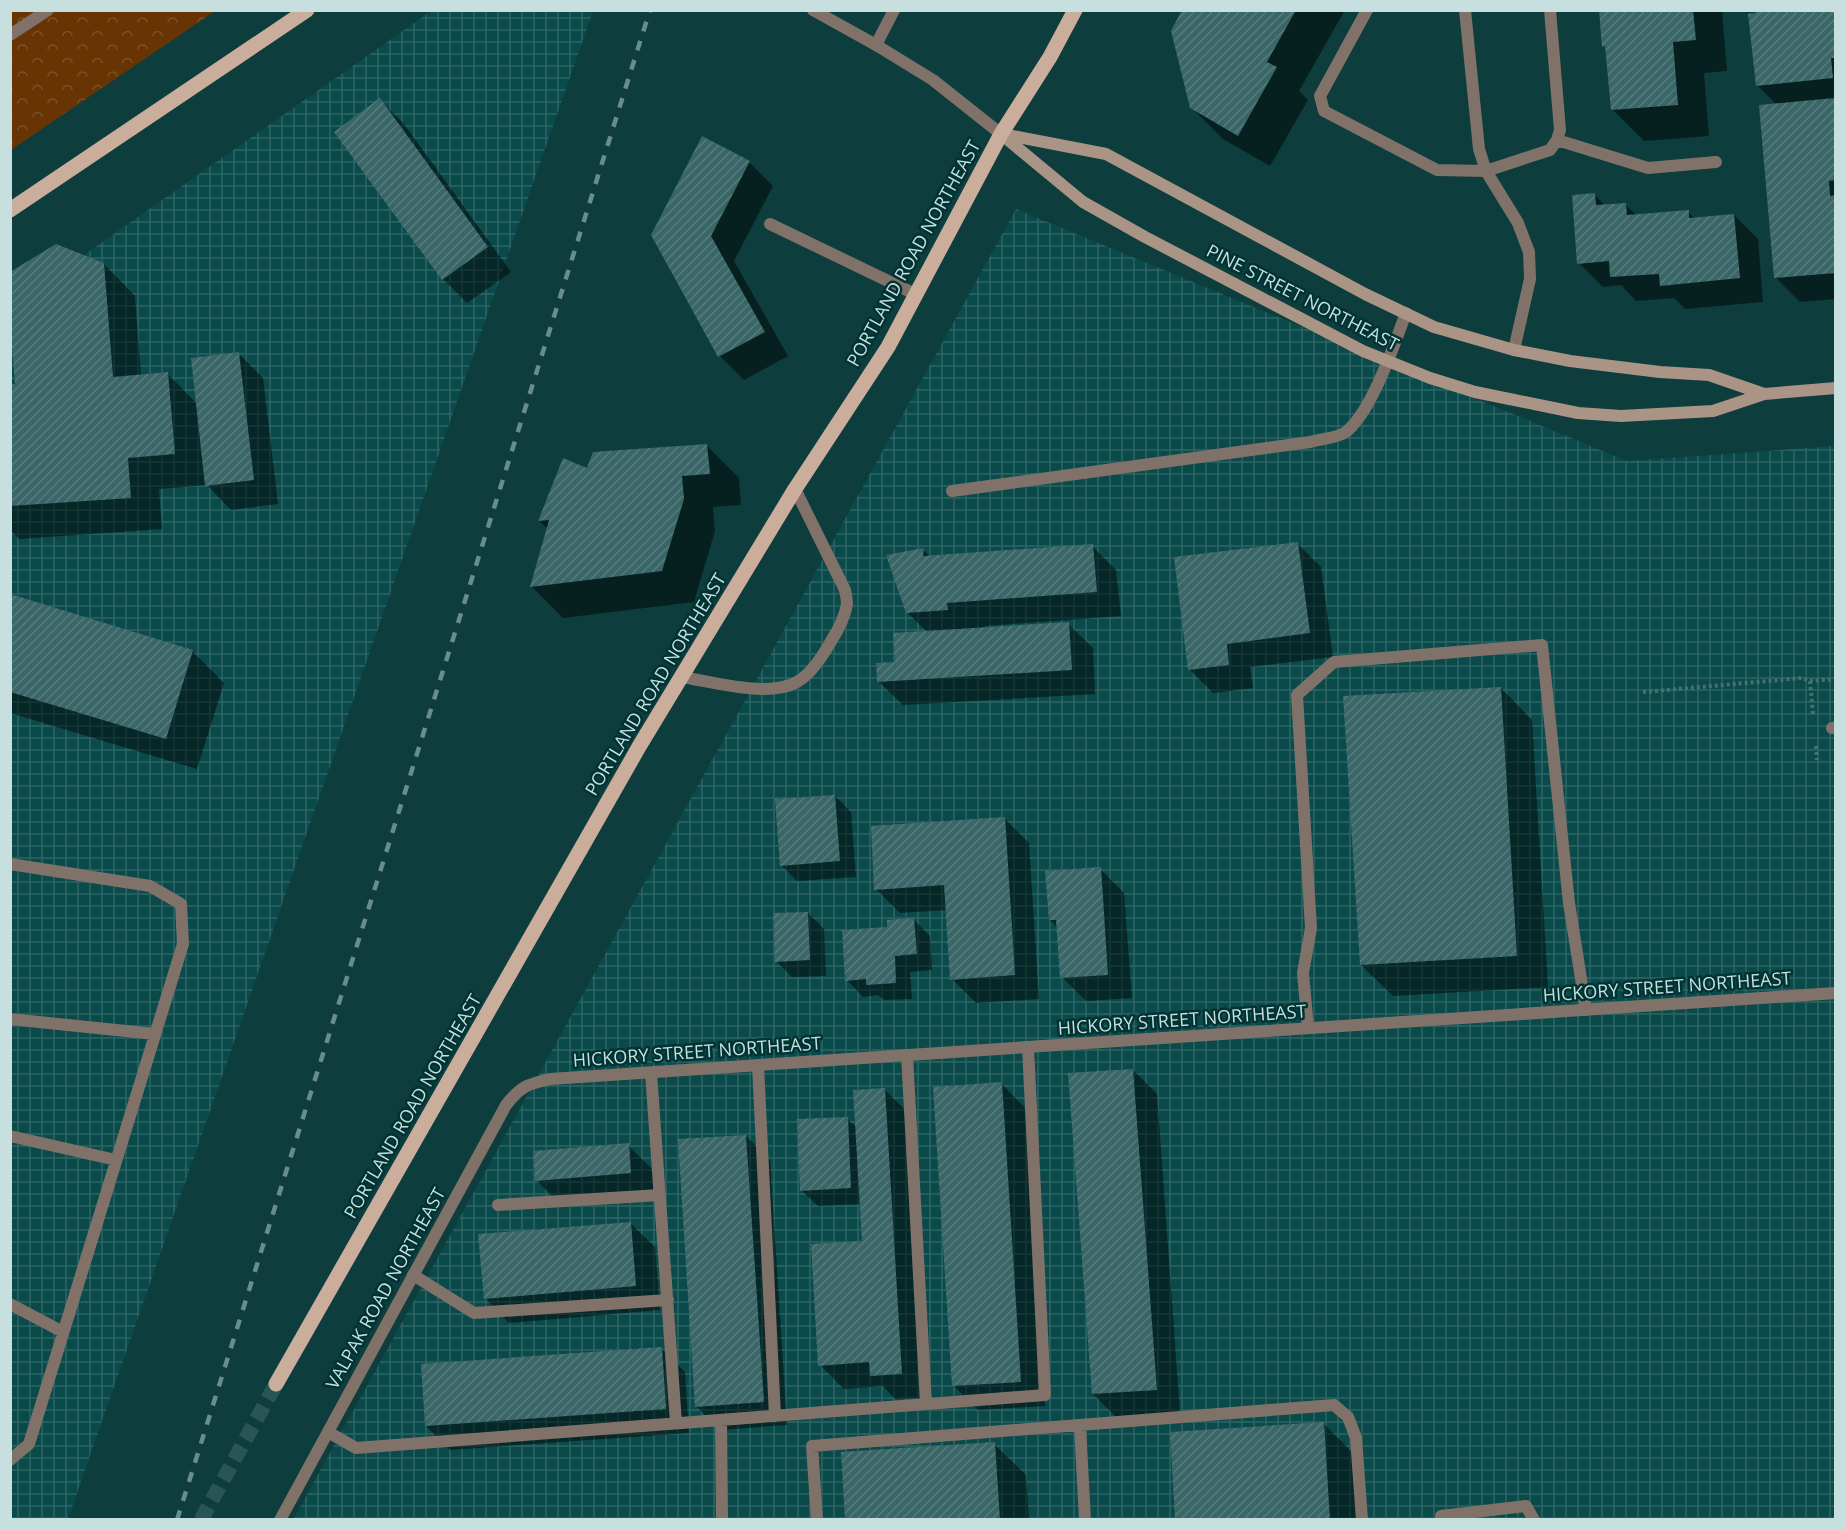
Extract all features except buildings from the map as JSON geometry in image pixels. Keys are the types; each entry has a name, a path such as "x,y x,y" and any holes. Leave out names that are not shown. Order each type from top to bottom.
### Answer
{"main road":[{"path":"10,210 307,10"},
{"name":"PORTLAND ROAD NORTHEAST","path":"276,1384 640,745 795,489 888,347 1001,134 1050,57 1075,10"},
{"name":"PINE STREET NORTHEAST","path":"1001,134 1106,154 1365,294 1434,327 1514,350 1570,362 1709,375 1764,394"},
{"name":"PINE STREET NORTHEAST","path":"1001,134 1083,202 1363,351 1430,378 1475,392 1578,413 1621,416 1713,411 1764,394 1836,388"}],"street":[{"path":"10,35 48,10"},
{"name":"PINE STREET NORTHEAST","path":"813,10 876,45 945,88 1001,134"},
{"path":"876,45 894,10"},
{"path":"1367,10 1320,96 1324,111 1437,170 1486,171 1550,150 1557,140 1560,130 1550,10"},
{"path":"1465,10 1479,149 1486,171 1518,223 1529,252 1530,279 1514,350"},
{"path":"1557,140 1648,168 1716,162"},
{"path":"770,224 915,294"},
{"path":"952,491 1310,442 1344,433 1365,410 1388,361 1406,313"},
{"path":"682,677 759,689 778,688 797,682 808,673 836,633 847,604 845,590 795,489"},
{"path":"1308,1028 1303,973 1311,928 1297,695 1334,662 1542,645 1569,903 1586,1010"},
{"path":"10,864 150,886 181,904 183,944 29,1444 10,1460"},
{"name":"HICKORY STREET NORTHEAST","path":"532,1083 550,1078 1836,993"},
{"path":"10,1019 155,1034"},
{"path":"328,1432 356,1448 1045,1395 1028,1047"},
{"path":"907,1055 926,1404"},
{"path":"758,1065 774,1416"},
{"path":"651,1072 676,1423"},
{"name":"VALPAK ROAD NORTHEAST","path":"280,1520 506,1105 517,1091 532,1083"},
{"path":"10,1136 116,1160"},
{"path":"498,1204 660,1196"},
{"path":"413,1275 474,1313 668,1300"},
{"path":"10,1304 63,1332"},
{"path":"817,1520 812,1446 1334,1405 1348,1417 1356,1438 1362,1520"},
{"path":"721,1420 722,1520"},
{"path":"1080,1426 1085,1520"},
{"path":"1441,1520 1441,1516 1526,1506 1534,1520"}],"path":[{"path":"1643,693 1802,678 1810,681 1836,679"}],"shaded area":[{"path":"431,11 593,11 68,1519 10,1519 10,307"},
{"path":"1016,209 1627,461 1835,446 1835,1519 293,1520"}],"green space":[{"path":"11,11 215,11 11,150"}],"tunnel":[{"path":"201,1520 276,1384"}],"railway":[{"path":"177,1520 650,10"}]}
